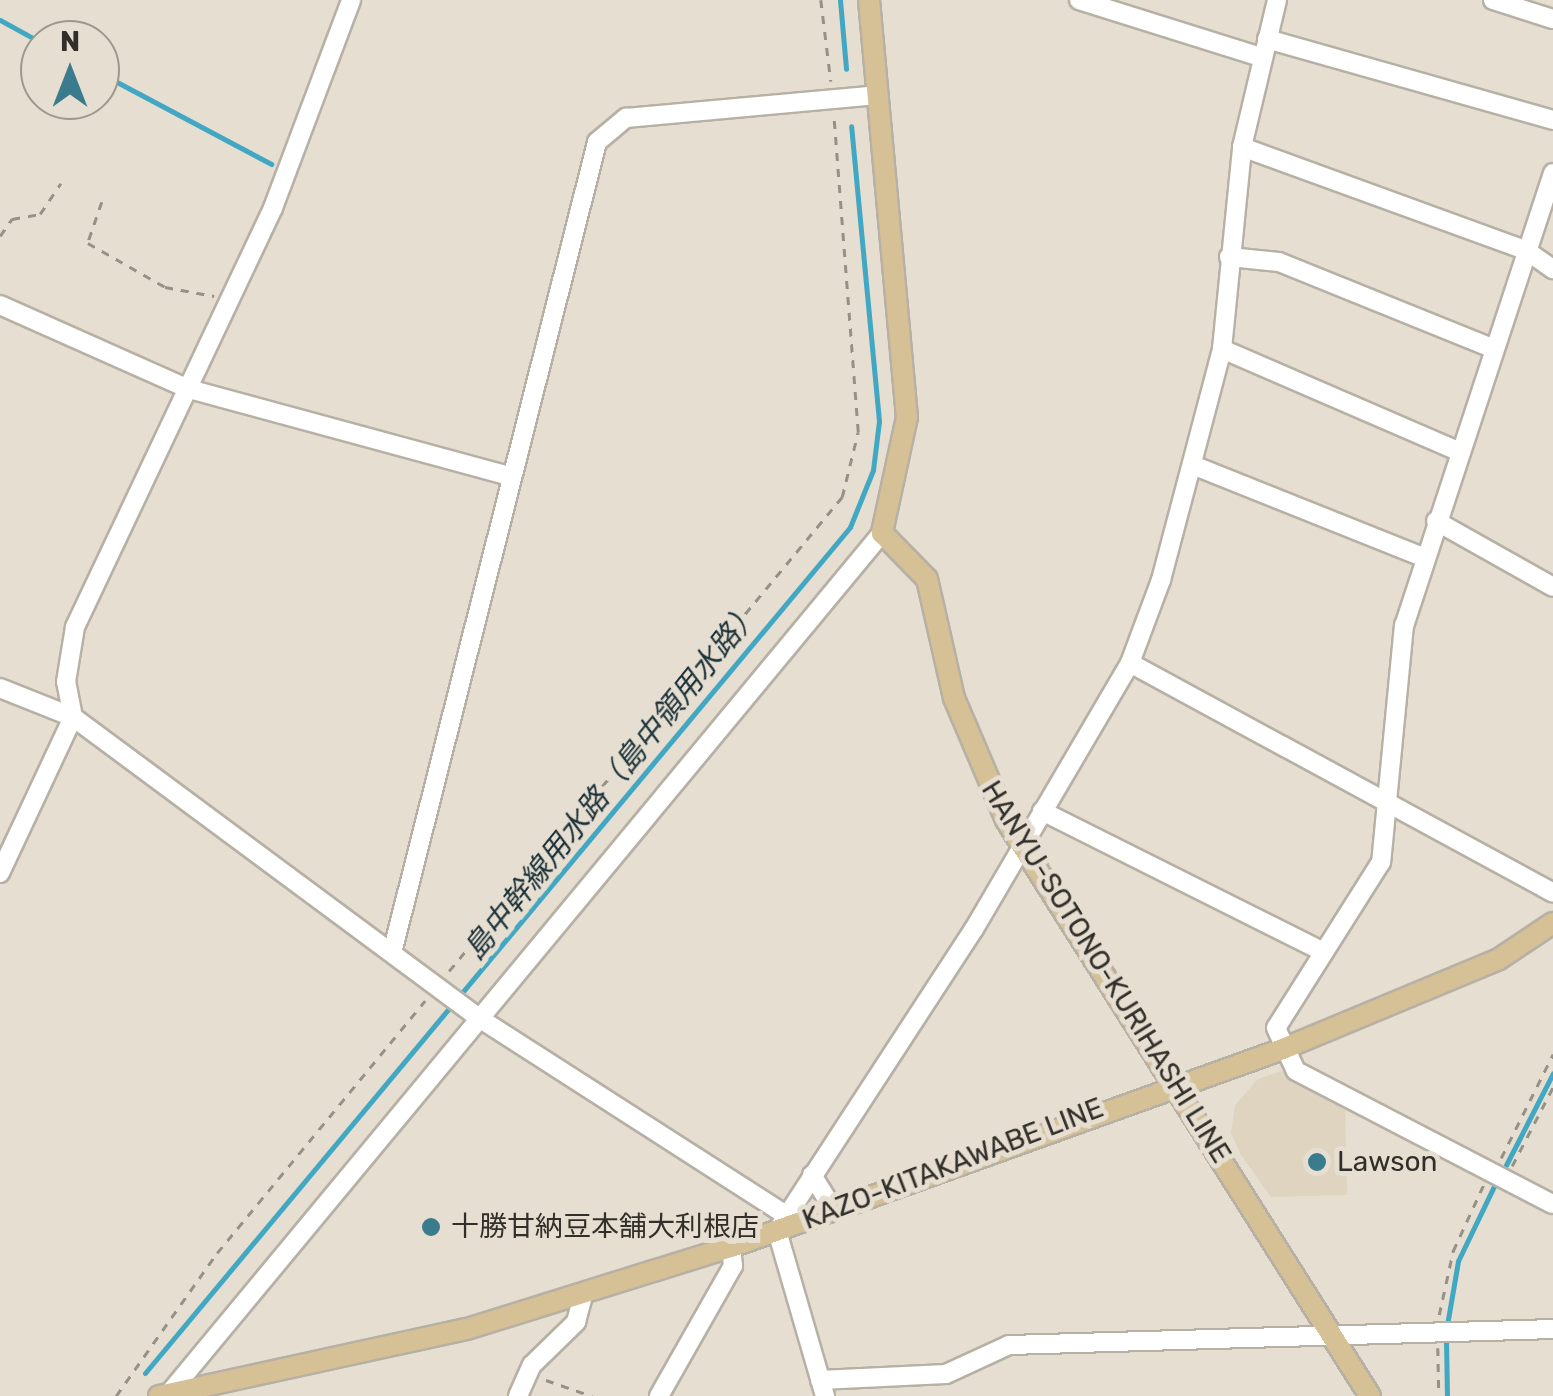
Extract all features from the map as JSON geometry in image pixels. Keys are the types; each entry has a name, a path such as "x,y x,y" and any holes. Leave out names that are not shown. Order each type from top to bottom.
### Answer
{"main road":[{"path":"870,0 907,418 882,532"},
{"name":"HANYU-SOTONO-KURIHASHI LINE","path":"882,532 926,578 972,750 1022,846 1370,1396"},
{"name":"KAZO-KITAKAWABE LINE","path":"165,1395 582,1296 732,1248 780,1223 834,1209 1173,1084 1283,1049 1498,959 1553,923"}],"street":[{"path":"0,872 73,717 66,682 75,627 230,300 351,0"},
{"path":"1079,0 1553,120"},
{"path":"780,1223 1022,846 1130,662 1195,466 1222,350 1242,147 1277,0"},
{"path":"1494,0 1520,4 1553,19"},
{"path":"393,948 510,476 608,124 877,96"},
{"path":"1242,147 1527,251 1553,269"},
{"path":"1553,173 1458,451 1400,646 1381,862 1278,1021 1283,1049 1296,1071 1553,1204"},
{"path":"1230,257 1279,262 1492,348"},
{"path":"0,305 189,389 510,476"},
{"path":"1222,350 1458,451"},
{"path":"1195,466 1425,558"},
{"path":"1436,521 1553,587"},
{"path":"165,1395 882,532"},
{"path":"1130,662 1553,893"},
{"path":"0,688 73,717 393,948 479,1018 639,1122 780,1223 823,1388 946,1374 1009,1345 1553,1329"},
{"path":"1042,810 1324,952"},
{"path":"812,1175 834,1209"},
{"path":"660,1396 733,1266 732,1248"},
{"path":"518,1396 526,1374 576,1322 582,1296"}],"path":[{"path":"116,1396 218,1253 842,497 858,432 833,100 821,0"},
{"path":"0,236 12,220 40,214 61,183"},
{"path":"102,202 88,243 166,288 230,300"},
{"path":"1499,1175 1553,1054"},
{"path":"1439,1396 1438,1332 1453,1251 1553,1087"},
{"path":"526,1374 592,1396"}],"shaded area":[{"path":"1282,1071 1345,1102 1347,1195 1271,1197 1241,1155 1231,1133 1235,1105 1258,1079"}],"waterway":[{"name":"島中幹線用水路（島中領用水路）","path":"840,0 846,69"},
{"path":"0,20 20,31"},
{"path":"120,84 271,164"},
{"name":"島中幹線用水路（島中領用水路）","path":"145,1373 850,527 873,470 879,421 851,126"},
{"path":"1506,1165 1553,1073"},
{"path":"1447,1325 1458,1261 1495,1184"},
{"path":"1446,1340 1447,1396"}],"place":[{"name":"Lawson","path":"1317,1162"},
{"name":"十勝甘納豆本舗大利根店","path":"431,1227"}]}
